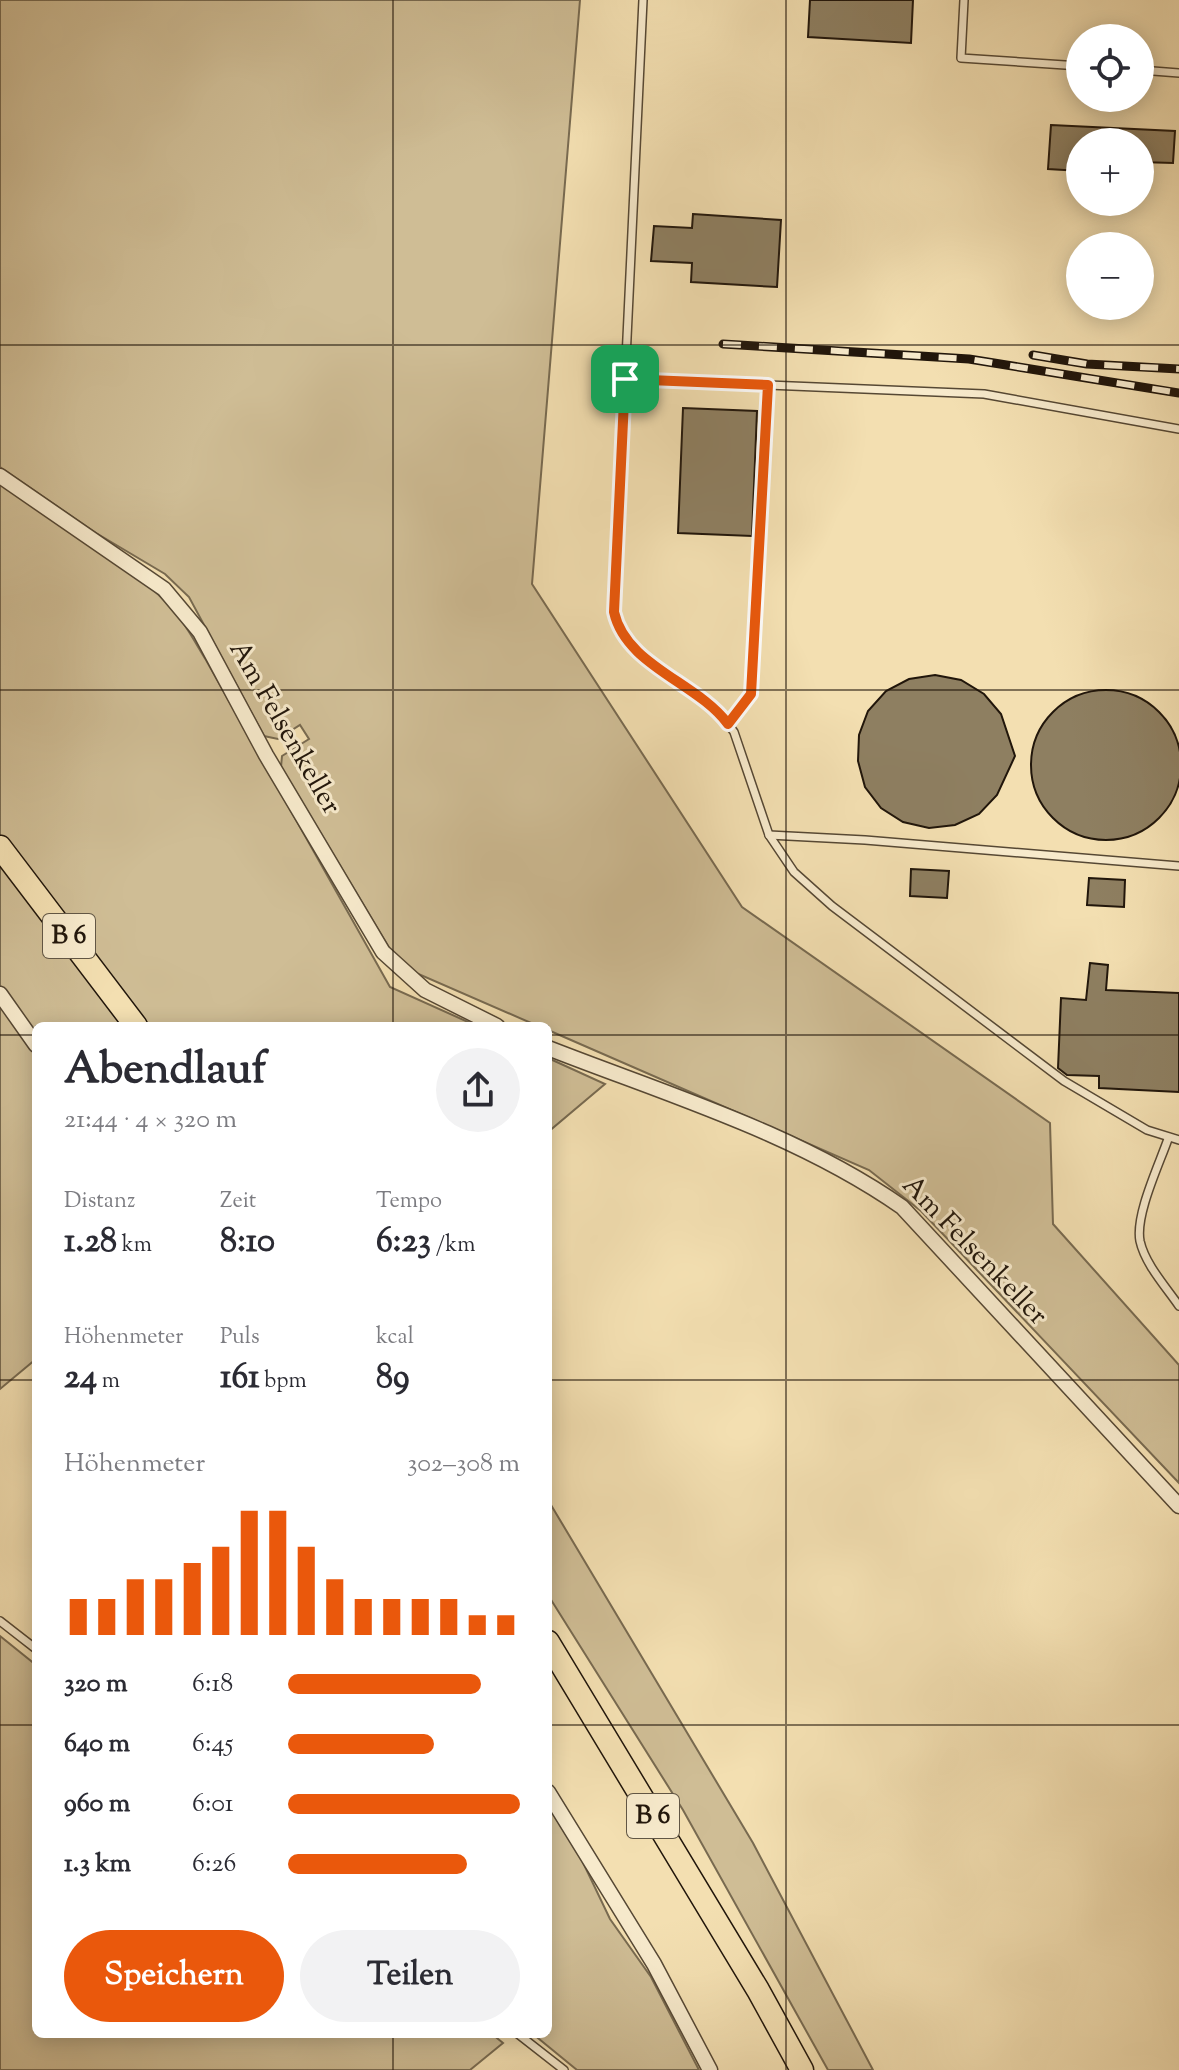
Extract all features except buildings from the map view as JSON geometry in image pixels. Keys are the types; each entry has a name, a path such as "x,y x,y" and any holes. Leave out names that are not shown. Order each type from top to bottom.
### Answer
{"main road":[{"name":"B 6","path":"0,847 133,1022"},
{"name":"B 6","path":"552,1649 758,1990 802,2070"}],"street":[{"name":"Am Felsenkeller","path":"0,476 164,589 200,632 266,755 383,952 425,990 489,1022"},
{"path":"0,994 32,1039"},
{"name":"Am Felsenkeller","path":"552,1050 792,1143 858,1176 902,1207 1179,1506"},
{"path":"552,1798 654,1964 710,2070"}],"lane":[{"path":"643,0 614,612 617,627 629,645 716,708 728,724 769,835 794,872 881,943 1064,1081 1168,1139 1179,1140"},
{"path":"964,0 961,58 1066,65"},
{"path":"1154,71 1179,73"},
{"path":"625,379 984,394 1179,429"},
{"path":"728,724 751,694 768,385"},
{"path":"769,835 1179,866"},
{"path":"1168,1139 1141,1220 1140,1240 1147,1257 1179,1306"},
{"path":"0,1621 32,1646"},
{"path":"523,2038 564,2070"}],"shaded area":[{"path":"0,0 580,0 532,584 742,907 1050,1123 1053,1224 1179,1365 1179,1483 921,1211 869,1170 552,1032 552,1022 529,1022 400,966 281,767 282,756 309,739 300,725 278,739 264,736 189,597 165,574 96,533 0,467"},
{"path":"0,481 106,552 146,583 170,607 206,660 390,987 468,1022 32,1022 32,1362 0,1389"},
{"path":"552,1060 605,1084 552,1129"},
{"path":"552,1507 753,1843 873,2070 828,2070 683,1810 552,1601"},
{"path":"0,1636 32,1662 32,2038 497,2038 503,2043 470,2070 0,2070"},
{"path":"552,1811 577,1850 610,1919 651,1977 699,2070 577,2070 538,2038 552,2038"}],"railway":[{"path":"723,344 969,359 1179,393"},
{"path":"1033,355 1087,364 1179,369"}],"route":[{"path":"625,379 768,385 751,694 728,724 716,708 629,645 617,627 614,612 625,379"}]}
